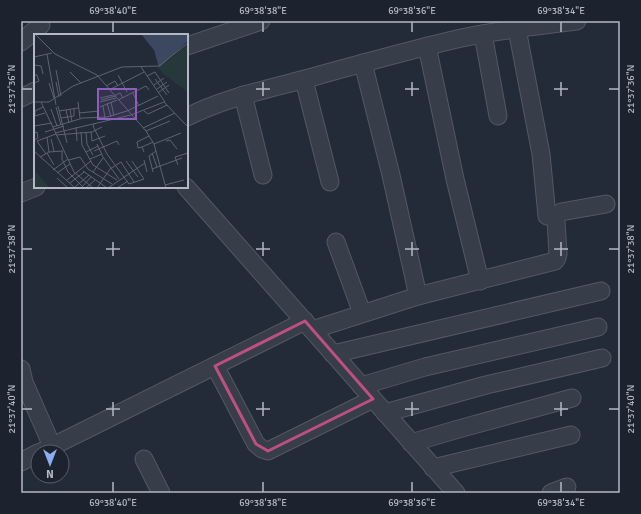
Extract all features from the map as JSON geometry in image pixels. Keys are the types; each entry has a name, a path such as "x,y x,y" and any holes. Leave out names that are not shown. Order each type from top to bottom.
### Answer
{"street":[{"path":"188,46 261,21"},
{"path":"188,117 243,95 304,80 392,54 483,34 577,21"},
{"path":"21,42 42,27"},
{"path":"517,29 541,154 547,216"},
{"path":"483,34 498,116"},
{"path":"427,46 455,179 480,281"},
{"path":"363,63 418,296"},
{"path":"304,80 330,182"},
{"path":"21,98 34,92"},
{"path":"243,95 264,175"},
{"path":"21,193 34,188"},
{"path":"187,188 434,468 448,491"},
{"path":"58,444 215,366 308,326 555,261 558,254 557,215 561,212 606,204"},
{"path":"336,242 362,313"},
{"path":"333,354 600,291"},
{"path":"361,386 425,367 598,327"},
{"path":"385,413 486,385 602,358"},
{"path":"215,366 256,444 262,449 268,451 373,400"},
{"path":"21,369 42,444"},
{"path":"411,443 572,398"},
{"path":"434,468 571,435"},
{"path":"144,459 162,493"},
{"path":"551,493 568,487"}],"highlighted area":[{"path":"305,321 373,399 268,451 256,444 215,366"}]}
